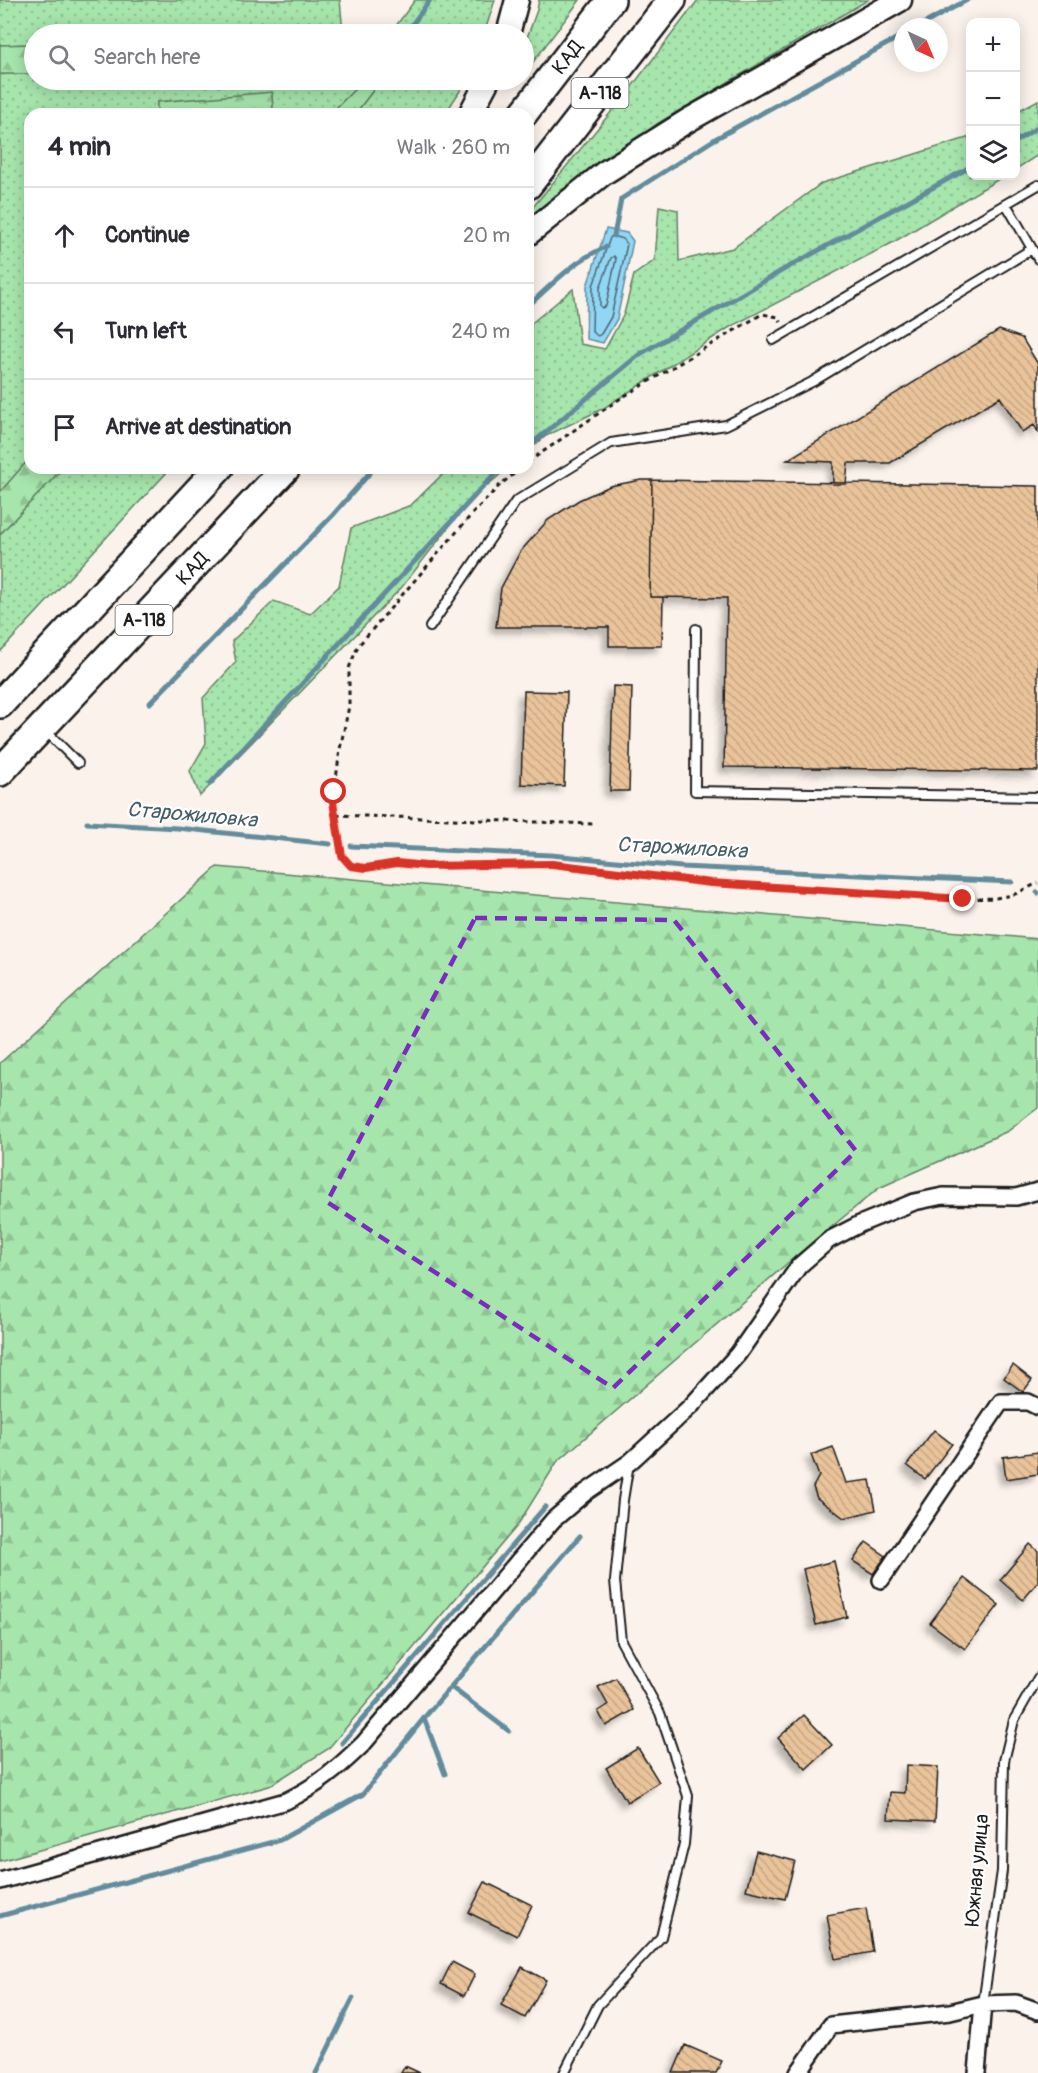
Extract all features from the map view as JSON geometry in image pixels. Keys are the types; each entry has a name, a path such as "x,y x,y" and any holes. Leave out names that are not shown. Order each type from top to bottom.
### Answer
{"highway":[{"name":"КАД","path":"528,108 611,0"},
{"name":"А-118","path":"534,178 672,0"},
{"name":"А-118","path":"0,704 213,474"},
{"name":"КАД","path":"0,772 280,474"}],"main road":[{"path":"510,24 517,0"},
{"path":"534,229 613,167 687,121 900,0"},
{"path":"473,108 483,90"}],"street":[{"path":"0,1881 286,1801 310,1789 331,1774 363,1744 553,1520 586,1492 630,1462 692,1405 738,1354 799,1266 829,1239 914,1202 943,1196 1016,1197 1038,1191"},
{"path":"881,1580 1001,1402 1028,1402 1038,1407"},
{"path":"798,2073 831,2025 950,2012 983,2004 1016,2002 1038,2011"},
{"name":"Южная улица","path":"977,2073 983,2004"}],"lane":[{"path":"773,340 1038,185"},
{"path":"1005,204 1038,259"},
{"path":"430,627 516,501 611,443 726,425 812,382 1032,249"},
{"path":"696,629 695,791 1038,797"},
{"path":"43,728 78,763"},
{"path":"564,2073 598,2005 661,1937 684,1844 688,1796 660,1713 621,1641 615,1581 623,1500 630,1462"},
{"name":"Южная улица","path":"983,2004 1002,1870 1004,1761 1014,1720 1038,1678"}],"path":[{"path":"534,458 621,398 762,314 779,317 786,332"},
{"path":"513,474 473,513 358,646 349,668 349,706 340,749 333,802 342,856 351,866 366,868 397,863 426,866 552,864 711,883 963,899 1013,895 1038,884"},
{"path":"336,815 594,824"}],"highlighted area":[{"path":"475,918 674,920 856,1151 613,1388 327,1202"}],"green space":[{"path":"0,0 340,0 342,24 24,24 24,44 0,45"},
{"path":"415,0 495,0 487,24 397,24"},
{"path":"539,0 580,0 534,61 534,24 532,24"},
{"path":"698,0 868,0 658,123 534,220 534,206 630,89"},
{"path":"24,44 24,74 0,74 0,45"},
{"path":"0,74 24,74 24,90 354,90 336,108 273,108 272,93 157,102 157,108 24,108 24,465 0,492"},
{"path":"354,90 373,90 360,108 336,108"},
{"path":"373,90 461,90 449,108 360,108"},
{"path":"272,92 273,108 157,108 157,102"},
{"path":"1038,100 1038,155 1020,166 1020,126 1020,110"},
{"path":"966,138 966,180 997,180 892,243 730,327 604,408 546,436 534,446 534,321 573,289 580,344 605,349 624,314 634,275 655,260 659,206 678,210 679,261 733,248 822,183"},
{"path":"24,465 24,474 57,474 0,534 0,492"},
{"path":"57,474 165,474 0,652 0,534"},
{"path":"443,474 501,474 470,500 402,587 200,796 190,771 206,743 203,698 236,662 232,641 274,601 310,614 339,586 351,528 411,505"},
{"path":"217,867 1038,939 1038,1108 1008,1131 879,1188 790,1261 557,1462 517,1526 328,1749 269,1786 0,1861 0,1063"}],"water":[{"path":"606,229 627,233 633,241 617,319 603,343 586,339 587,286"}],"building":[{"path":"999,330 1022,338 1038,364 1038,432 1034,425 1022,432 1000,397 890,463 848,463 846,484 833,484 833,462 787,460"},
{"path":"652,480 650,597 663,597 662,646 609,646 609,627 496,627 501,588 520,552 548,520 579,500 610,486"},
{"path":"652,480 1038,486 1038,771 724,767 727,598 650,597"},
{"path":"613,686 632,687 629,791 610,791"},
{"path":"524,691 567,692 564,786 521,784"},
{"path":"1013,1365 1032,1380 1023,1392 1004,1378"},
{"path":"934,1430 952,1444 925,1479 907,1465"},
{"path":"833,1447 846,1483 870,1480 876,1510 844,1518 817,1498 813,1487 819,1476 811,1455"},
{"path":"1038,1452 1038,1474 1006,1479 1003,1457"},
{"path":"866,1542 886,1556 873,1574 853,1561"},
{"path":"1030,1544 1038,1551 1038,1582 1023,1600 1000,1580"},
{"path":"834,1561 847,1617 816,1625 803,1569"},
{"path":"964,1578 999,1605 965,1649 930,1623"},
{"path":"616,1678 634,1710 606,1726 598,1711 608,1705 598,1687"},
{"path":"804,1715 832,1745 806,1769 778,1738"},
{"path":"638,1748 659,1782 627,1802 606,1768"},
{"path":"906,1765 938,1767 935,1821 888,1819 890,1792 905,1793"},
{"path":"756,1851 795,1861 785,1899 746,1890"},
{"path":"485,1882 532,1905 517,1936 469,1913"},
{"path":"866,1908 873,1952 835,1959 827,1915"},
{"path":"452,1962 475,1974 464,1996 441,1984"},
{"path":"522,1967 546,1980 525,2018 501,2005"},
{"path":"685,2045 722,2061 716,2073 673,2073"},
{"path":"405,2066 420,2073 401,2073"}],"waterway":[{"path":"413,24 430,0"},
{"path":"934,18 967,0"},
{"path":"614,236 621,199 715,139 894,40"},
{"path":"1020,138 1038,127"},
{"path":"534,442 640,354 783,270 966,169"},
{"path":"534,300 574,265 606,247"},
{"path":"150,703 333,515 369,474"},
{"path":"210,784 495,474"},
{"name":"Старожиловка","path":"87,823 177,828 330,844"},
{"name":"Старожиловка","path":"351,846 551,855 681,867 1012,882"},
{"path":"342,1743 545,1507"},
{"path":"0,1916 280,1840 363,1794 424,1718 580,1536"},
{"path":"451,1687 509,1731"},
{"path":"424,1718 445,1774"},
{"path":"316,2073 353,1998"}],"route":[{"path":"334,792 333,802 342,856 351,866 366,868 397,863 426,866 552,864 711,883 963,899"}]}
